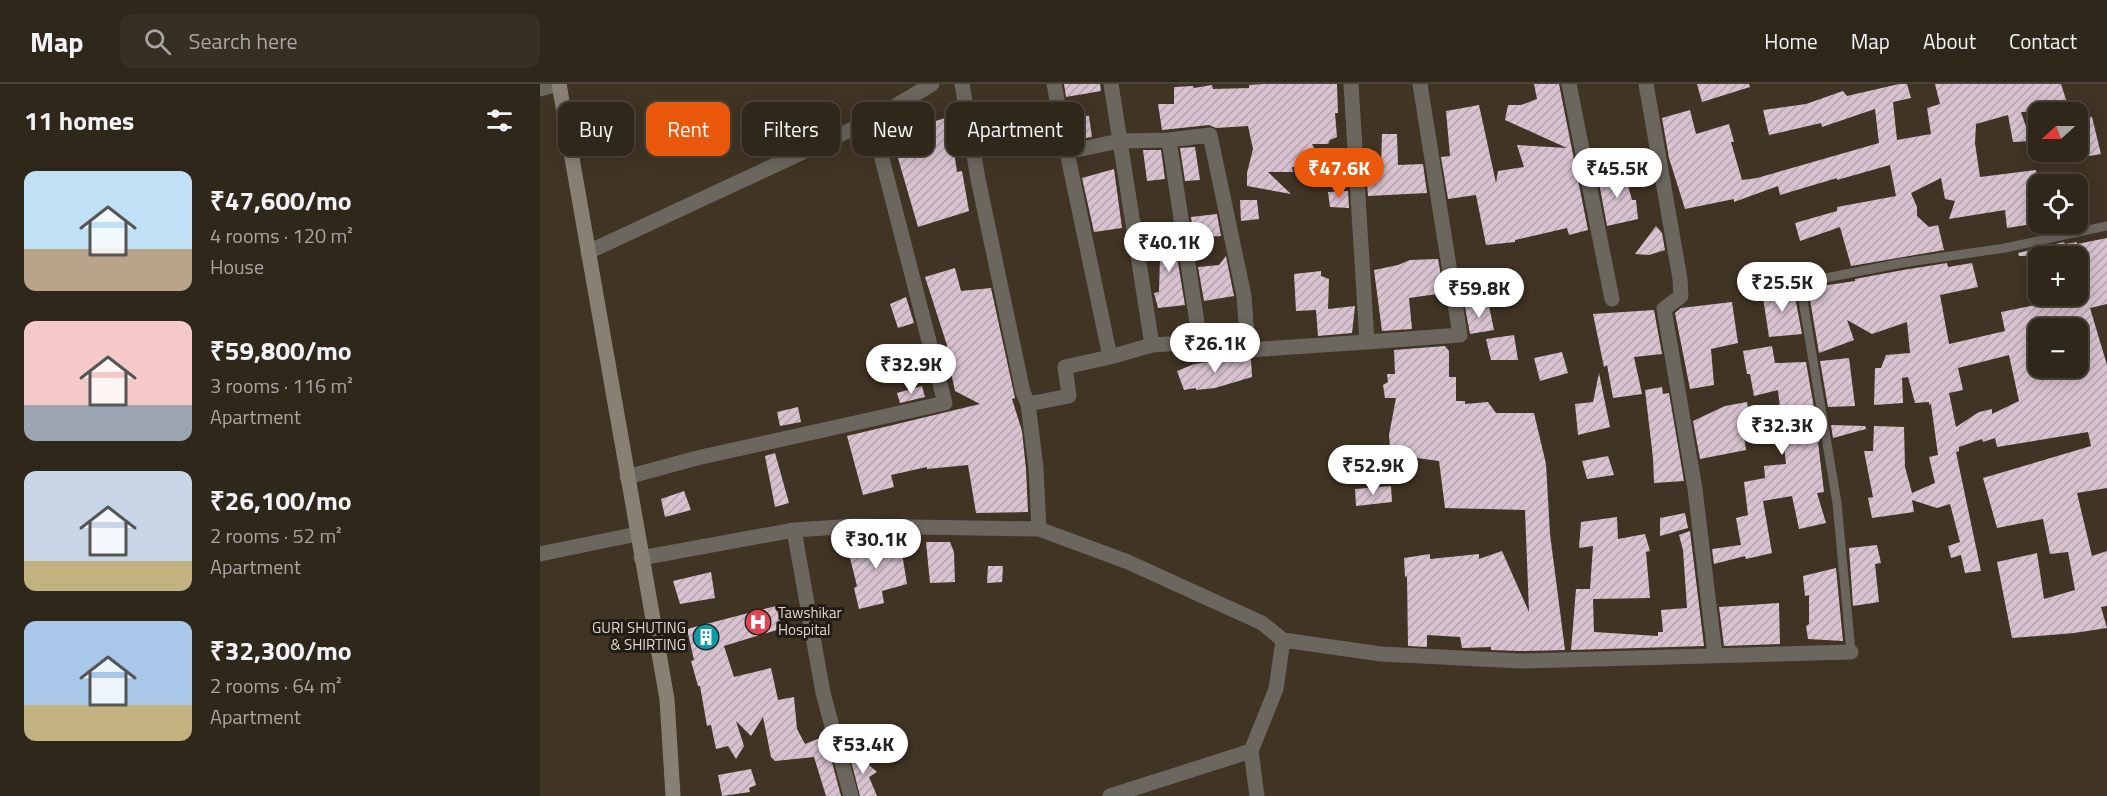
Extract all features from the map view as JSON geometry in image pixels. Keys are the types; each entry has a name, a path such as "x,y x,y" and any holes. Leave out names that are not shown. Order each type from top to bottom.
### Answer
{"main road":[{"path":"559,84 667,699 673,796"}],"street":[{"path":"540,89 559,84"},
{"path":"901,102 930,84"},
{"path":"962,84 978,179 1023,392 1028,404 1036,468 1039,529"},
{"path":"1054,84 1057,102"},
{"path":"1111,84 1152,345"},
{"path":"1351,84 1367,342"},
{"path":"1028,404 1069,396 1065,368 1152,345 1200,342 1248,350 1460,335 1420,84"},
{"path":"1569,84 1612,299"},
{"path":"1646,84 1680,279 1681,296 1664,309 1695,489 1715,656"},
{"path":"588,252 852,129"},
{"path":"1084,148 1119,141 1169,140 1210,135 1244,296 1248,350"},
{"path":"1169,140 1200,342"},
{"path":"627,477 697,458 945,403 881,156"},
{"path":"1068,156 1110,357"},
{"path":"641,558 794,530 855,526 1039,529 1128,562 1262,623 1283,640 1381,654 1521,661 1851,652"},
{"path":"794,530 823,693 851,796"},
{"path":"540,554 637,534"},
{"path":"1257,796 1251,751 1276,689 1283,640"},
{"path":"1110,796 1251,751"}],"lane":[{"path":"1851,652 1837,503 1800,283 1902,263 2005,248 2107,226"}],"building":[{"path":"1064,84 1100,84 1101,91 1066,97"},
{"path":"1337,84 1338,113 1335,113 1337,137 1330,140 1328,144 1312,144 1320,159 1314,167 1302,167 1303,160 1298,167 1292,167 1293,172 1268,172 1291,194 1247,186 1247,173 1253,149 1248,126 1216,128 1209,125 1162,130 1158,104 1174,104 1174,87 1193,86 1194,88 1212,85 1213,89 1249,88 1249,85"},
{"path":"1534,84 1559,84 1588,230 1569,235 1567,228 1515,240 1515,242 1486,245 1476,195 1448,199 1441,157 1450,156 1446,111 1479,105 1496,183 1498,171 1524,167 1517,145 1567,148 1505,120 1508,105 1521,105 1537,99"},
{"path":"1697,84 1749,84 1750,87 1702,102"},
{"path":"1907,84 1911,98 1893,102 1897,140 1931,134 1927,108 1940,104 1935,84 2061,84 2067,102 2028,102 2028,112 2021,112 2028,132 2028,141 2013,142 2008,115 1976,124 1975,143 1980,177 2036,170 2037,174 2028,174 2028,225 2007,228 2005,210 1949,219 1955,201 1945,199 1941,178 1911,193 1917,207 1917,216 1929,227 1938,225 1944,250 1851,266 1840,227 1800,241 1795,223 1837,211 1837,207 1896,196 1890,165 1780,195 1778,186 1734,202 1734,199 1685,209 1669,158 1662,118 1690,110 1696,134 1729,124 1734,142 1731,142 1742,180 1757,178 1879,143 1875,109 1822,127 1821,123 1769,135 1763,110 1806,104 1843,91 1847,96"},
{"path":"1084,115 1089,116 1092,137 1084,138"},
{"path":"2088,116 2092,117 2101,154 2088,156"},
{"path":"946,118 946,156 955,156 957,172 962,171 969,211 918,227 897,156 934,156 934,121"},
{"path":"1382,134 1397,134 1398,165 1423,164 1427,193 1368,196 1366,169 1381,167"},
{"path":"1195,147 1200,180 1185,181 1180,148"},
{"path":"1143,150 1161,150 1165,179 1147,181"},
{"path":"1114,169 1122,228 1094,232 1082,178"},
{"path":"1624,171 1632,200 1636,200 1638,219 1607,226 1598,177"},
{"path":"1348,191 1349,208 1330,207 1328,192"},
{"path":"1240,200 1257,200 1259,219 1241,221"},
{"path":"1217,214 1221,236 1194,238 1191,217"},
{"path":"1656,226 1662,233 1665,250 1649,255 1635,254"},
{"path":"1173,233 1185,305 1158,308 1154,293 1159,292 1160,258 1158,258 1154,235"},
{"path":"2107,238 2107,304 2090,308 2107,365 2107,488 2077,493 2092,556 2107,551 2107,606 2101,607 2107,628 2012,638 1997,562 2037,553 2044,599 2075,590 2068,552 2050,554 2043,519 1997,528 1983,478 2091,446 2088,432 1997,447 1995,438 1983,442 1982,439 1959,447 1959,451 1956,452 1981,571 1965,573 1961,555 1951,558 1948,546 1960,542 1950,504 1937,508 1912,500 1914,512 1872,518 1868,498 1873,497 1864,451 1873,451 1874,426 1904,427 1905,467 1912,493 1935,483 1929,457 1938,455 1931,404 1929,405 1929,402 1915,403 1908,377 1902,378 1903,403 1874,405 1875,368 1881,368 1886,355 1910,353 1907,322 1872,334 1847,320 1854,340 1819,353 1808,288 1947,263 1948,267 1972,263 1978,287 1940,295 1949,344 2005,331 2001,312 2030,306 2088,306 2088,246 2047,246 2077,242 2077,244","holes":["2009,355 2019,401 1992,414 1992,409 1979,412 1956,427 1949,393 1963,390 1958,368"]},
{"path":"2028,251 2028,256 2019,256 2018,253"},
{"path":"1226,256 1234,296 1204,301 1198,267 1219,265"},
{"path":"1438,259 1444,293 1409,298 1412,329 1382,331 1374,270 1410,260"},
{"path":"955,268 961,291 991,288 1015,398 1012,399 1022,431 1028,512 976,513 968,465 927,469 927,467 891,475 894,487 863,495 847,436 980,404 955,391 950,368 954,367 925,277"},
{"path":"1321,271 1321,276 1329,279 1328,309 1355,306 1352,333 1318,336 1316,310 1296,311 1294,274"},
{"path":"1762,291 1794,291 1802,334 1769,337"},
{"path":"906,297 914,323 898,328 890,304"},
{"path":"1732,302 1738,343 1711,349 1714,385 1690,389 1675,313 1681,308"},
{"path":"1489,306 1494,330 1470,334 1465,307"},
{"path":"1654,310 1662,354 1634,357 1642,394 1613,398 1607,365 1604,367 1593,314"},
{"path":"1514,335 1518,360 1491,360 1486,339"},
{"path":"1445,346 1449,351 1449,377 1456,377 1456,401 1465,401 1465,404 1488,402 1496,413 1534,413 1546,464 1550,534 1565,650 1521,651 1491,650 1491,647 1462,648 1460,637 1427,635 1427,647 1408,646 1407,576 1405,577 1404,558 1430,554 1430,559 1479,554 1479,559 1502,551 1529,612 1525,510 1445,508 1439,461 1410,457 1406,465 1391,458 1389,435 1396,398 1385,398 1383,385 1388,382 1387,374 1395,374 1394,350"},
{"path":"1772,346 1775,363 1806,362 1820,442 1818,442 1824,492 1817,493 1826,523 1799,529 1792,496 1763,501 1772,553 1746,559 1745,556 1714,564 1712,549 1741,545 1736,518 1748,515 1744,482 1765,478 1764,466 1786,464 1778,390 1754,396 1743,351"},
{"path":"1562,352 1568,373 1540,381 1534,358"},
{"path":"1229,357 1251,360 1252,377 1215,388 1184,390 1177,371 1194,364 1229,359"},
{"path":"1849,358 1855,406 1828,407 1820,361"},
{"path":"1599,373 1610,427 1578,435 1575,404 1593,402"},
{"path":"922,386 925,397 900,403 897,393"},
{"path":"1662,387 1663,394 1669,393 1684,481 1654,483 1645,390"},
{"path":"1747,402 1753,437 1744,437 1746,450 1700,459 1693,421 1725,406"},
{"path":"798,407 801,422 780,426 777,412"},
{"path":"1831,425 1865,426 1866,429 1833,438"},
{"path":"775,453 789,503 775,507 765,456"},
{"path":"1608,456 1614,475 1587,479 1582,461"},
{"path":"1391,486 1392,502 1356,506 1355,489"},
{"path":"684,491 691,510 665,517 661,499"},
{"path":"1685,513 1688,528 1660,536 1660,518"},
{"path":"1617,517 1618,539 1645,534 1650,551 1646,552 1650,598 1593,599 1594,632 1658,636 1658,632 1663,632 1661,610 1687,608 1683,550 1679,535 1690,531 1704,646 1571,650 1576,589 1590,589 1593,546 1579,548 1581,522"},
{"path":"871,538 872,542 900,541 907,584 882,591 884,603 859,609 854,588 857,586 847,546"},
{"path":"926,542 950,542 954,552 955,582 930,583"},
{"path":"1877,545 1881,563 1875,564 1879,602 1853,606 1849,548"},
{"path":"988,566 1003,566 1002,582 987,583"},
{"path":"1836,568 1843,641 1808,639 1806,626 1809,624 1809,595 1805,596 1803,576"},
{"path":"711,572 715,598 680,604 673,581"},
{"path":"1779,603 1780,644 1724,646 1719,607"},
{"path":"776,606 783,628 724,646 734,677 771,668 778,700 794,697 797,729 805,744 825,736 841,796 826,796 814,757 775,761 771,757 763,717 751,736 736,721 744,746 736,759 728,746 716,749 711,725 707,726 700,686 698,686 691,661 694,660 687,629"},
{"path":"858,751 859,756 877,772 869,777 877,796 860,796 849,753"},
{"path":"751,769 756,785 749,788 750,792 722,796 718,775"}],"place":[{"name":"Tawshikar Hospital","path":"758,622"},
{"name":"GURI SHUTING & SHIRTING","path":"706,637"}]}
